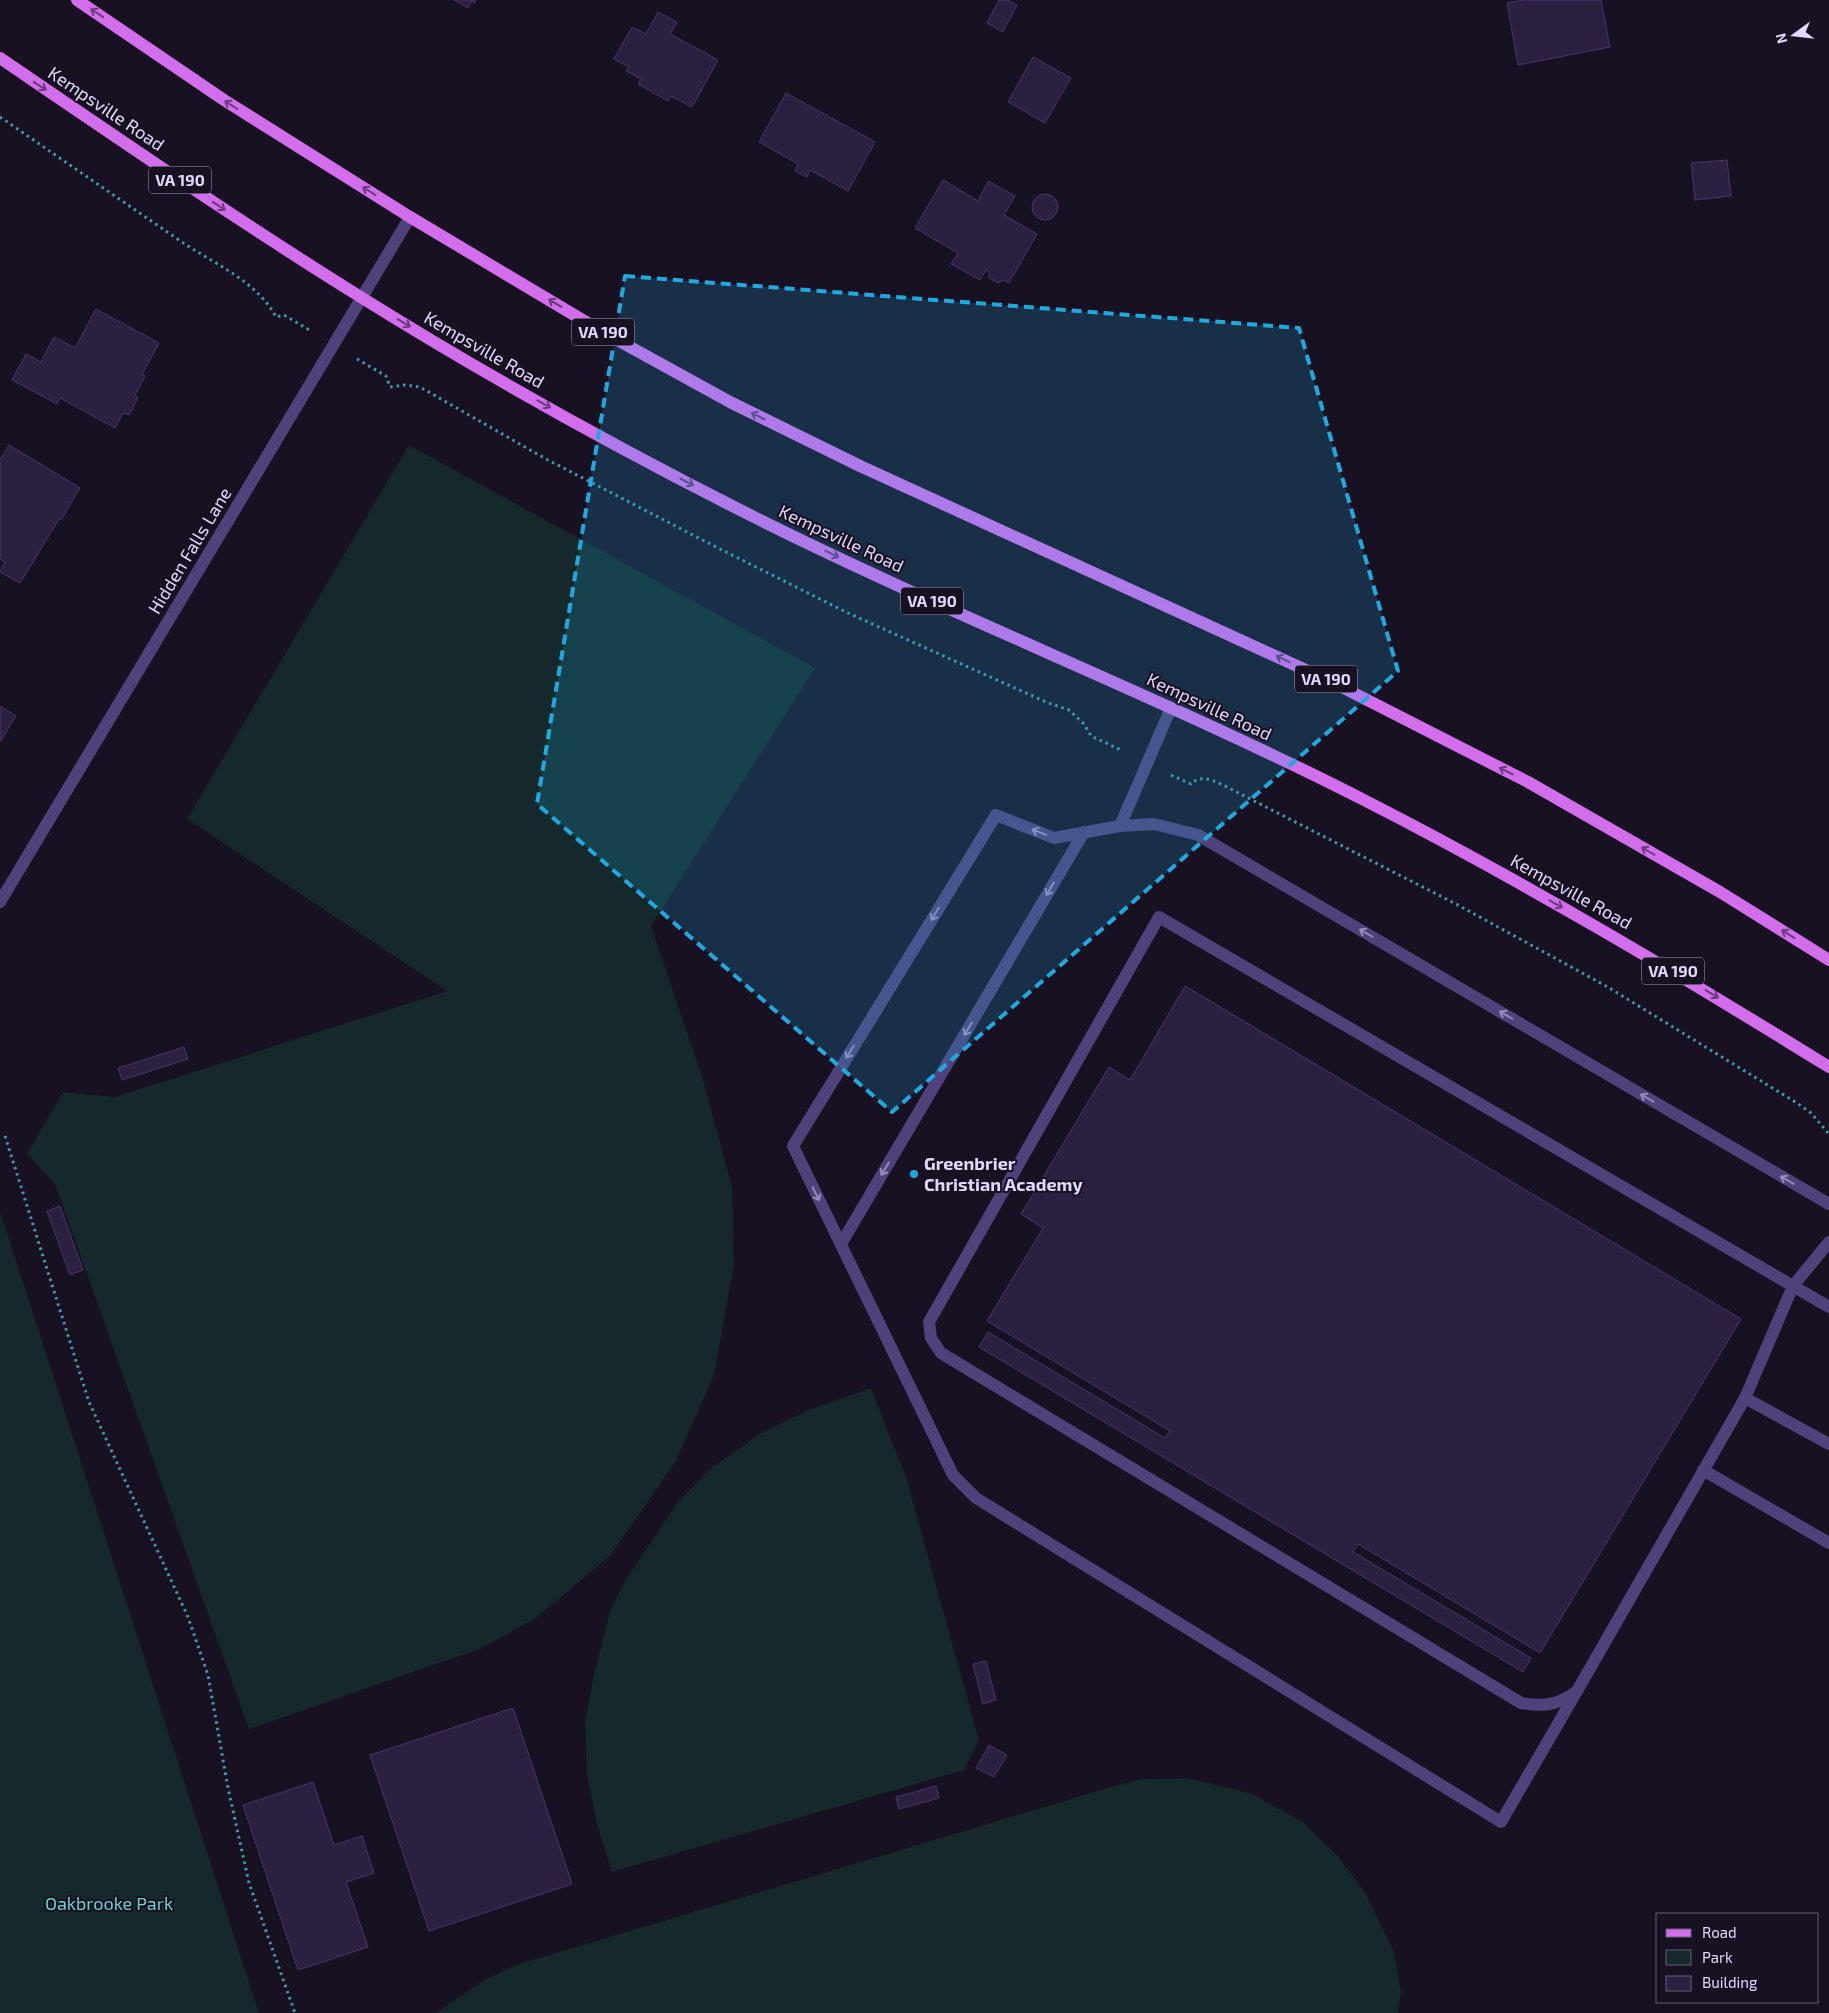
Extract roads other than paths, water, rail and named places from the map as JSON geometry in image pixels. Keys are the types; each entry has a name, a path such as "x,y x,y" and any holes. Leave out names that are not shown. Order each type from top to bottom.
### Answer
{"main road":[{"name":"VA 190","path":"77,0 224,100 410,217 601,331 730,402 860,466 1332,682 1528,782 1720,892 1829,960"},
{"name":"Kempsville Road","path":"0,58 224,210 362,298 495,377 624,449 755,517 910,591 1171,708 1361,799 1499,872 1615,937 1829,1066"}],"street":[{"name":"Hidden Falls Lane","path":"0,902 410,217"},
{"path":"1120,826 1171,708"},
{"path":"1829,1204 1198,835 1154,824 1120,826 1054,838 996,815 793,1146 953,1475 976,1498 1501,1822 1745,1398 1794,1286 1829,1242"},
{"path":"841,1244 1084,832"},
{"path":"1578,1690 1563,1702 1536,1706 1521,1703 941,1353 931,1338 929,1322 1159,917 1829,1307"},
{"path":"1745,1398 1829,1444"},
{"path":"1703,1470 1829,1543"}],"place":[{"name":"Greenbrier Christian Academy","path":"914,1174"}],"park label":[{"name":"Oakbrooke Park","path":"109,1904"}]}
